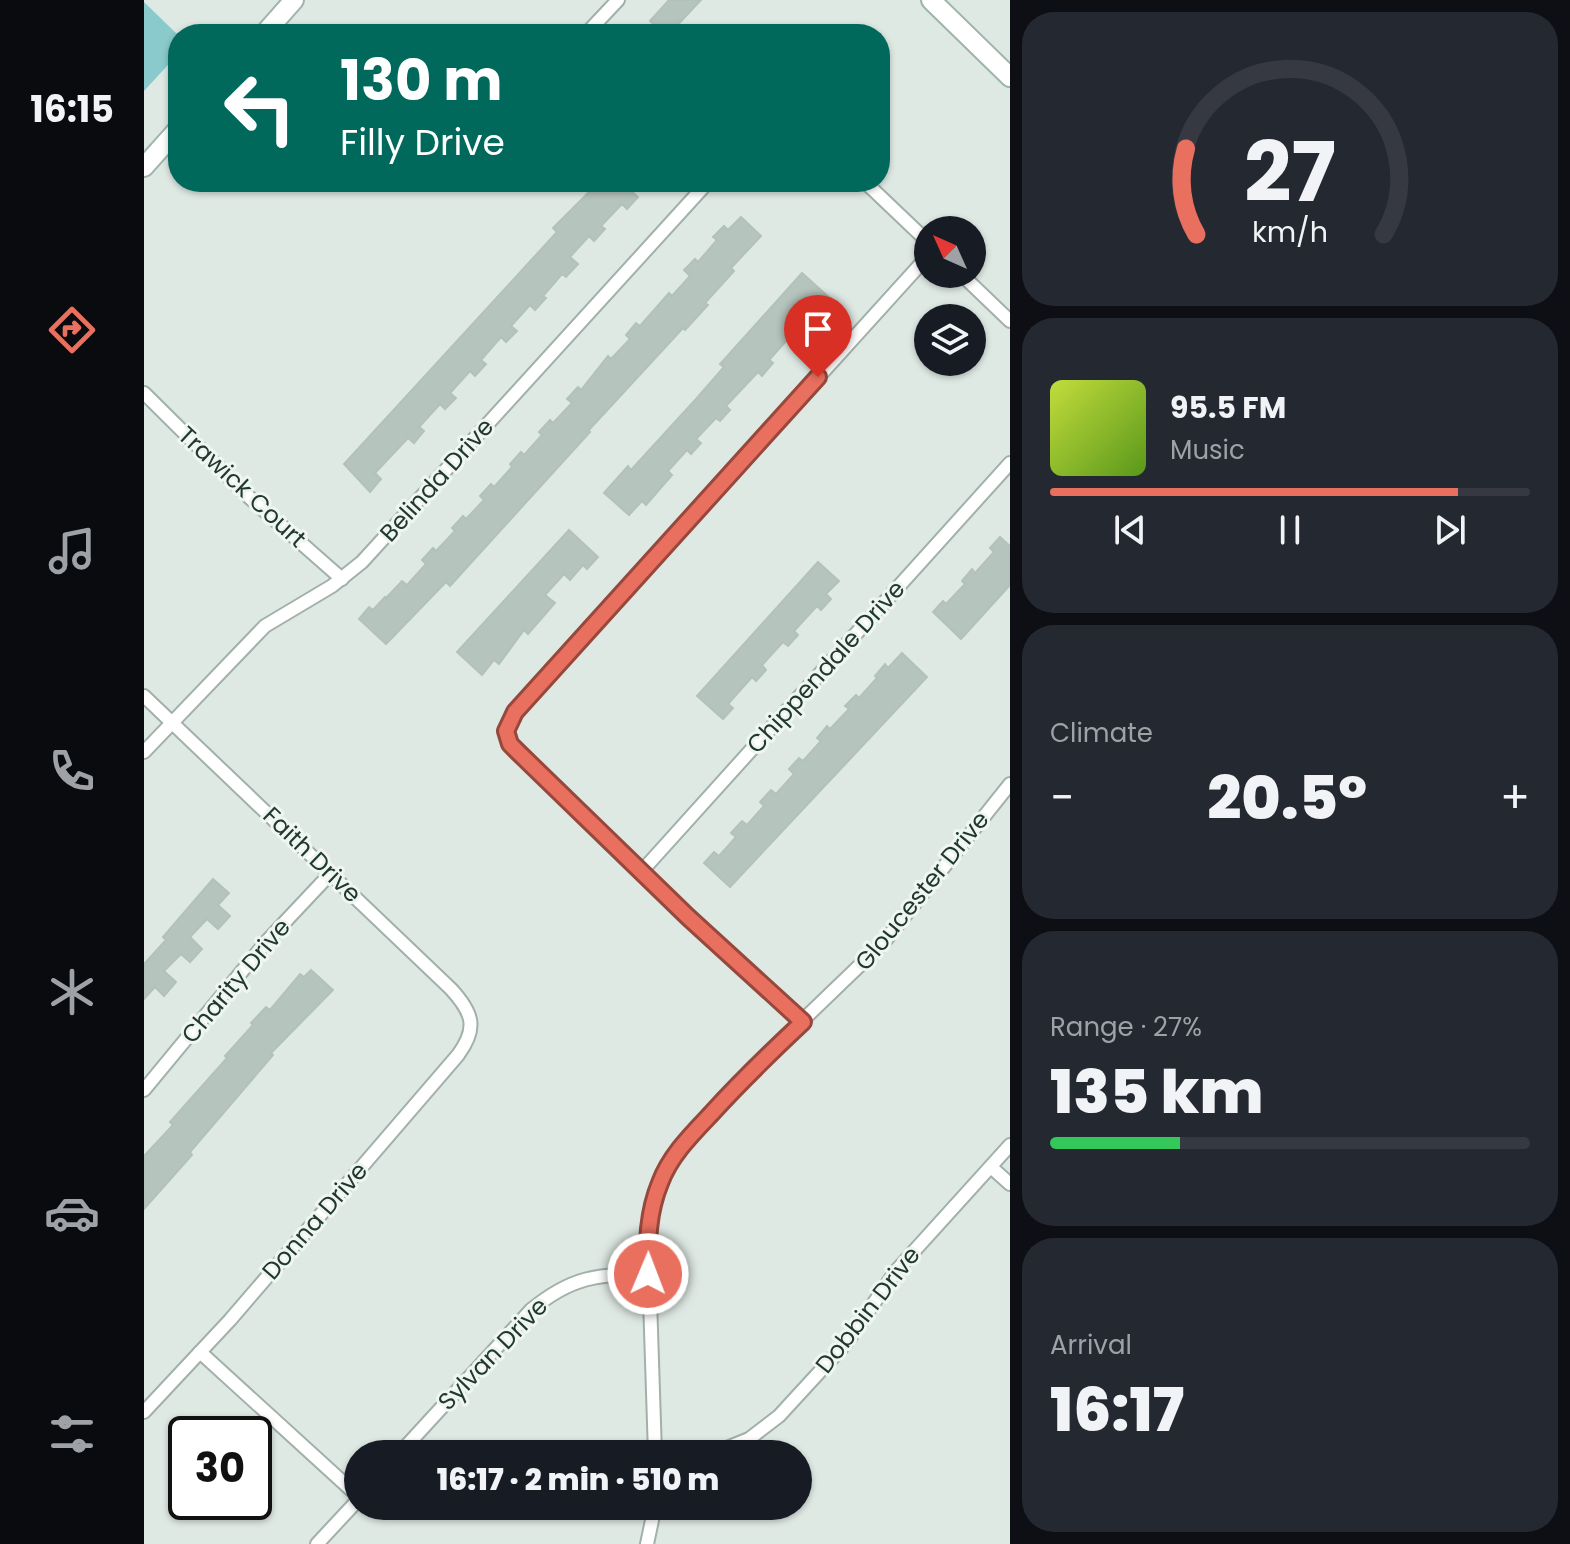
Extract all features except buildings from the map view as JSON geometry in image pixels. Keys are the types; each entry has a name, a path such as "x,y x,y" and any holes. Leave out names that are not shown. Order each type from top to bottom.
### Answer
{"main road":[{"path":"273,24 294,0"},
{"path":"931,0 1010,77"},
{"path":"144,167 168,140"}],"street":[{"path":"595,24 618,0"},
{"name":"Belinda Drive","path":"144,752 265,626 342,579 370,554 699,192"},
{"path":"876,192 914,229"},
{"path":"803,1022 519,753 510,744 506,731 515,712 914,271"},
{"path":"976,288 1010,321"},
{"name":"Trawick Court","path":"144,393 250,498 342,579"},
{"name":"Chippendale Drive","path":"642,871 1010,463"},
{"name":"Faith Drive","path":"144,696 451,989 464,1003 471,1021"},
{"name":"Gloucester Drive","path":"654,1440 648,1237 653,1202 668,1166 693,1133 750,1071 884,942 1010,784"},
{"name":"Charity Drive","path":"144,1090 267,941 331,873"},
{"name":"Donna Drive","path":"144,1412 200,1352 458,1055 471,1032 471,1021"},
{"name":"Dobbin Drive","path":"747,1440 779,1416 847,1342 907,1258 1010,1145"},
{"path":"991,1167 1010,1184"},
{"name":"Sylvan Drive","path":"412,1440 531,1310 548,1296 564,1285 596,1275 648,1274"},
{"path":"200,1352 344,1485"},
{"path":"317,1544 344,1514"},
{"path":"647,1544 652,1520"}],"water":[{"path":"144,2 168,25 168,65 144,91"}],"route":[{"path":"648,1274 648,1237 653,1202 668,1166 679,1149 750,1071 803,1022 688,917 519,753 510,744 506,731 515,712 818,377"}]}
